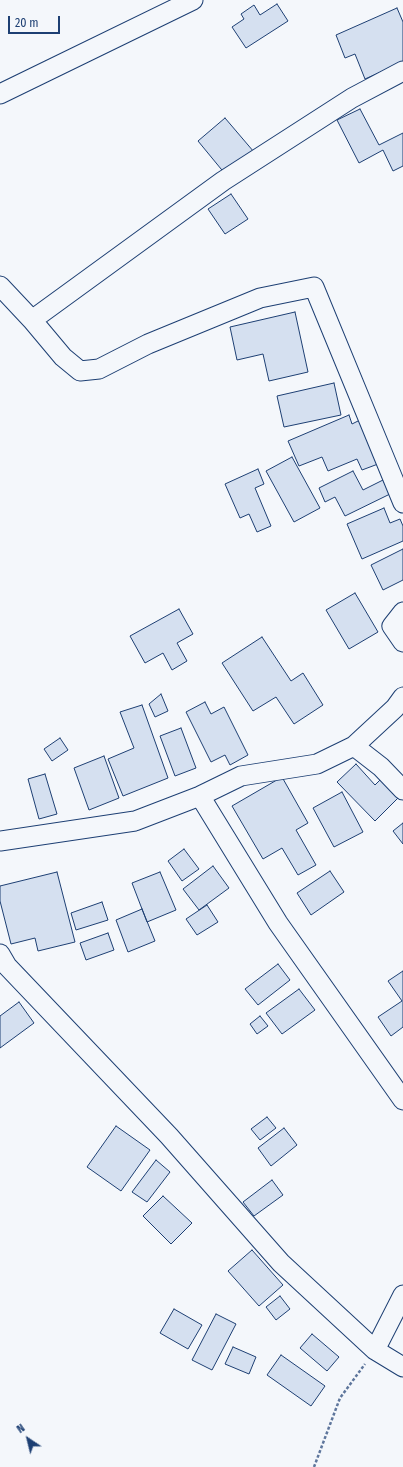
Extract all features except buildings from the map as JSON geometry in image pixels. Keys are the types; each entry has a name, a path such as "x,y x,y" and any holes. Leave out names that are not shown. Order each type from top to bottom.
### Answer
{"street":[{"path":"0,94 193,0"},
{"path":"32,320 223,181 352,98 403,71"},
{"path":"0,286 32,320 63,357 80,371 99,369 148,344 260,298 314,287 403,503"},
{"path":"403,612 392,626 403,642"},
{"path":"0,841 135,821 200,796 241,776 317,764 354,746 395,708 403,696"},
{"path":"354,746 381,767 403,790"},
{"path":"200,796 278,923 403,1100"},
{"path":"0,954 7,966 169,1136 281,1263 375,1350 403,1367"},
{"path":"375,1350 403,1295"}],"path":[{"path":"314,1467 340,1398 375,1350"}]}
